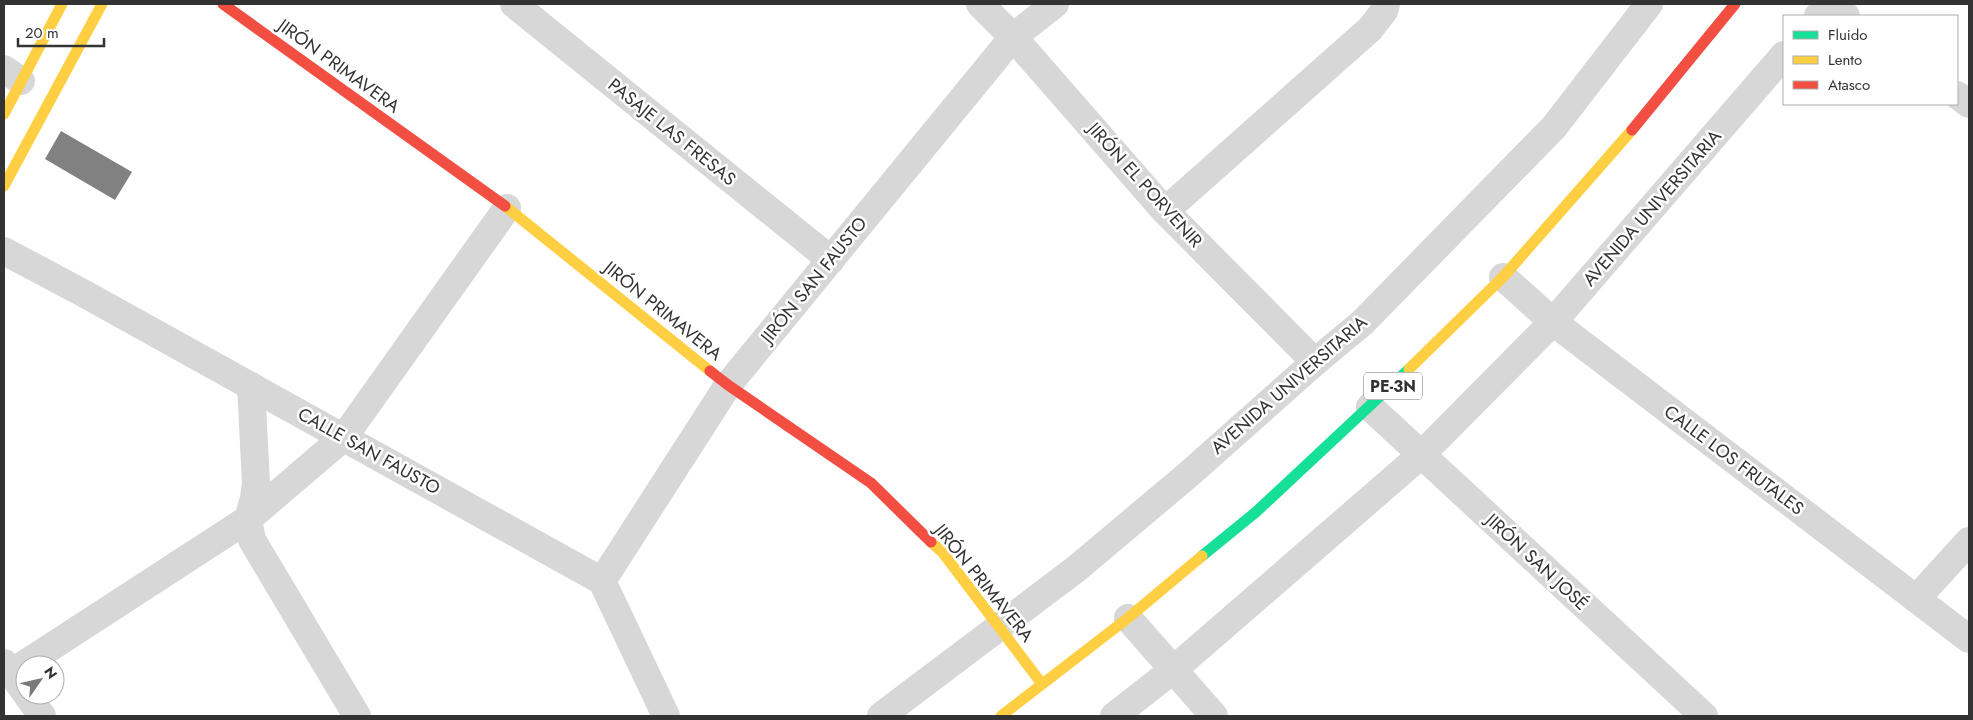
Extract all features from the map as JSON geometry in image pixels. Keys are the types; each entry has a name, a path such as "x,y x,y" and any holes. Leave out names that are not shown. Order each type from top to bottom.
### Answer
{"main road":[{"path":"4,114 13,75 62,4"},
{"path":"4,186 102,4"},
{"name":"JIRÓN PRIMAVERA","path":"223,4 507,208 728,386 871,483 943,553 1042,684"},
{"name":"PE-3N","path":"1001,716 1128,618 1256,512 1445,336 1503,277 1631,131 1735,4"}],"street":[{"name":"PASAJE LAS FRESAS","path":"514,4 830,260"},
{"name":"JIRÓN EL PORVENIR","path":"980,4 1013,37 1165,211 1315,362"},
{"name":"JIRÓN SAN FAUSTO","path":"602,581 728,386 1013,37 1055,4"},
{"path":"1165,211 1370,29 1384,11 1386,4"},
{"name":"AVENIDA UNIVERSITARIA","path":"881,716 1076,569 1362,323 1554,127 1649,4"},
{"path":"1819,15 1829,4 1845,15"},
{"name":"AVENIDA UNIVERSITARIA","path":"1114,716 1173,670 1421,455 1553,322 1783,56"},
{"path":"1958,96 1969,104"},
{"path":"54,655 248,519 344,437 507,208"},
{"name":"CALLE SAN FAUSTO","path":"4,251 84,293 602,581"},
{"name":"CALLE LOS FRUTALES","path":"1503,277 1553,322 1969,638"},
{"path":"251,386 256,483 248,519 252,540 357,716"},
{"name":"JIRÓN SAN JOSÉ","path":"1370,407 1704,716"},
{"path":"1916,598 1969,541"},
{"path":"602,581 666,716"},
{"path":"1128,618 1214,716"},
{"path":"34,705 42,716"}],"building":[{"path":"61,131 132,172 115,200 45,159"}],"traffic: fast":[{"path":"1202,556 1256,512 1409,369"}],"traffic: slow":[{"path":"4,114 62,4"},
{"path":"4,186 102,4"},
{"path":"1409,369 1503,277 1632,130"},
{"path":"505,206 710,371"},
{"path":"931,542 943,553 1042,684"},
{"path":"1001,716 1128,618 1202,556"}],"traffic: jam":[{"path":"223,4 505,206"},
{"path":"1632,130 1735,4"},
{"path":"710,371 871,483 931,542"}]}
